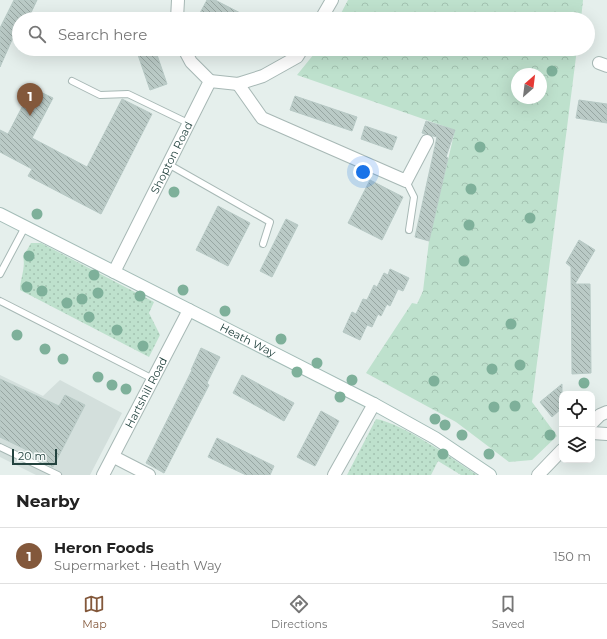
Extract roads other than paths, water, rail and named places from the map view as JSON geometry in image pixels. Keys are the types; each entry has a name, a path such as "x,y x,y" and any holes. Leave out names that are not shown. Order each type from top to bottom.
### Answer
{"street":[{"path":"177,12 178,0"},
{"path":"325,12 332,0"},
{"path":"188,56 191,62 210,80 238,84 263,76 298,56"},
{"name":"Shopton Road","path":"114,272 210,80"},
{"path":"238,84 262,118 406,181 427,141"},
{"name":"Heath Way","path":"0,214 374,404 435,438 490,475"},
{"name":"Hartshill Road","path":"103,475 114,457 152,378 189,310"},
{"path":"334,475 374,404"},
{"path":"595,420 600,415 607,412"},
{"path":"595,433 607,434"},
{"path":"538,475 559,453"},
{"path":"114,457 148,475"}],"lane":[{"path":"72,81 100,95 128,94 188,123"},
{"path":"168,164 270,222 263,244"},
{"path":"406,181 414,197 409,230"},
{"path":"0,274 25,227"},
{"path":"0,301 152,378"},
{"path":"0,447 58,475"}],"place":[{"name":"Heron Foods","path":"30,116"}]}
